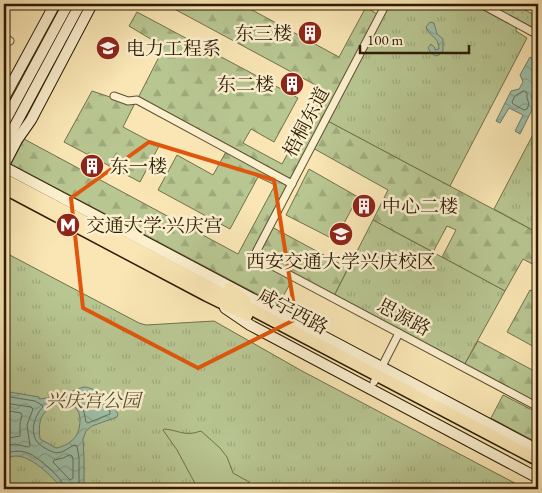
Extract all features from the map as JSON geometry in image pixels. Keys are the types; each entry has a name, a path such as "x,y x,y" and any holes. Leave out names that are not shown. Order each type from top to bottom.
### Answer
{"main road":[{"name":"咸宁西路","path":"4,179 538,460"},
{"name":"咸宁西路","path":"4,188 206,295 378,375 538,468"},
{"path":"230,288 258,312"}],"street":[{"path":"4,98 55,4"},
{"path":"4,123 68,4"},
{"path":"4,146 80,4"},
{"path":"92,4 31,120 17,140 4,166 230,288 378,375 538,450"},
{"name":"梧桐东道","path":"254,256 386,4"},
{"path":"481,4 538,34"},
{"path":"114,96 128,101 137,100 292,184"},
{"name":"思源路","path":"254,256 538,407"},
{"path":"206,295 250,325 538,478"},
{"path":"378,375 399,333"}],"highlighted area":[{"path":"149,142 274,180 296,319 198,368 83,308 71,198"}],"green space":[{"path":"165,4 241,4 339,57 366,7 380,16 326,120 538,233 538,267 523,259 505,291 442,257 456,230 447,226 433,252 373,220 388,190 311,147 270,226 348,268 333,298 294,277 278,305 11,164 24,139 238,254 275,185 258,177 230,229 158,190 177,155 213,175 227,150 137,100 164,47 129,26 137,12 298,98 274,142 251,129 243,143 282,164 323,89"},
{"path":"387,4 481,4 517,23 516,31 527,38 450,186 326,120"},
{"path":"481,4 514,4 538,17 538,34"},
{"path":"92,91 134,105 123,127 159,146 140,182 64,142"},
{"path":"538,125 538,233 494,209"},
{"path":"309,169 358,197 335,240 286,215"},
{"path":"373,220 505,291 463,367 333,298"},
{"name":"兴庆宫公园","path":"6,253 139,323 146,325 214,321 302,371 526,489 4,489 4,254"},
{"path":"530,290 538,294 538,349 507,332"},
{"path":"478,341 538,373 538,407 463,367"},
{"path":"503,395 538,413 538,443 491,418"},
{"path":"164,429 186,433 201,431 227,457 233,473 249,482 245,489 198,489"}],"water":[{"path":"430,22 434,23 437,34 443,39 443,51 435,56 428,48 431,44 435,50 439,49 436,39 429,33 426,27"},
{"path":"530,57 538,62 538,88 531,97 535,104 520,134 515,131 523,115 509,108 500,123 496,121 511,91 519,89 523,82 520,75"},
{"path":"84,387 94,390 108,400 118,414 117,417 92,426 86,431 83,439 84,489 62,489 42,468 29,459 14,456 4,459 4,391 39,397 39,399 60,396","holes":["57,404 76,408 80,426 72,440 56,448 40,439 39,427 41,418 47,410"]}],"place":[{"name":"东三楼","path":"310,33"},
{"name":"电力工程系","path":"108,48"},
{"name":"东二楼","path":"292,84"},
{"name":"东一楼","path":"92,166"},
{"name":"中心二楼","path":"364,206"},
{"name":"交通大学·兴庆宫","path":"68,225"},
{"name":"西安交通大学兴庆校区","path":"341,234"}]}
